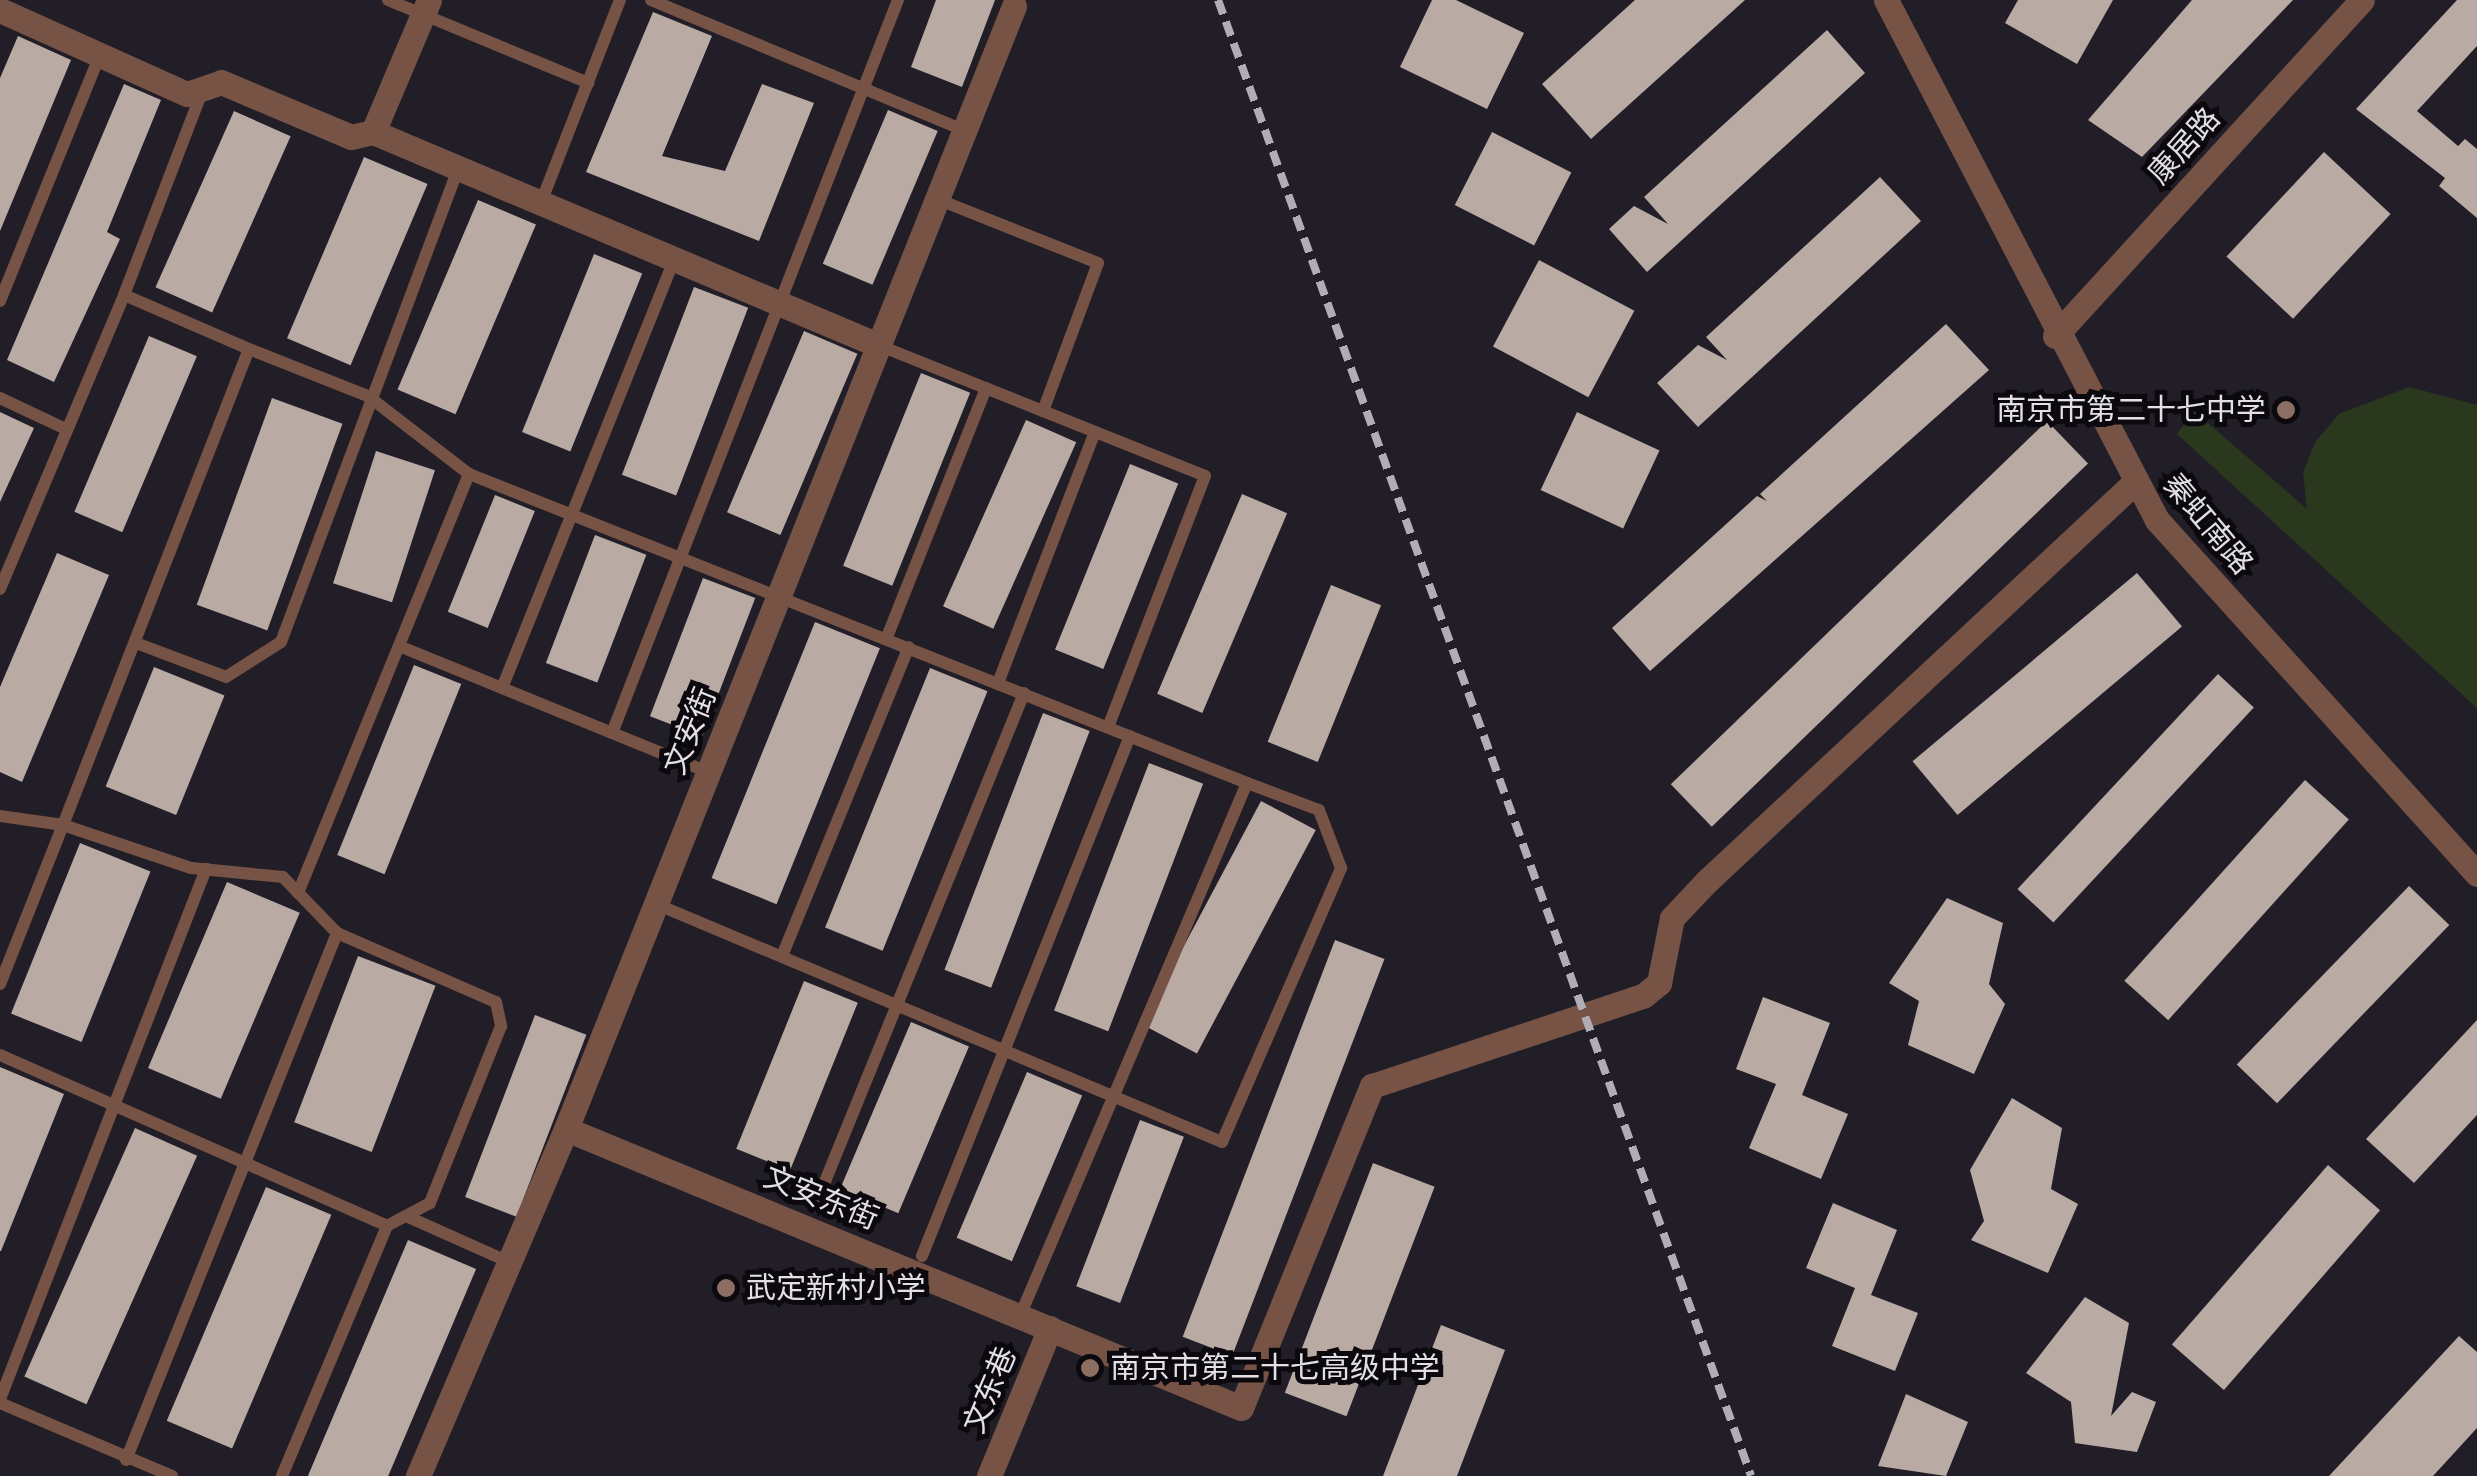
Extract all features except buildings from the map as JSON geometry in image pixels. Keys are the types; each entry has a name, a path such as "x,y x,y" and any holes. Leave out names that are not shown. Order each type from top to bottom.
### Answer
{"street":[{"name":"秦虹南路","path":"1886,0 2055,336 2134,483 2477,874"},
{"name":"康居路","path":"2055,336 2362,0"},
{"name":"文安街","path":"418,1476 566,1128 1014,6"},
{"path":"373,132 427,7"},
{"path":"0,12 187,94 221,82 351,137 373,132 775,306 878,345"},
{"name":"文安东街","path":"566,1128 1241,1408 1372,1086 1651,990 1672,918 2134,483"},
{"name":"文东巷","path":"988,1476 1050,1328"}],"lane":[{"path":"388,0 427,7 588,82"},
{"path":"540,204 620,0"},
{"path":"652,0 964,130"},
{"path":"612,733 775,306 898,0"},
{"path":"0,301 100,55"},
{"path":"0,589 124,295 204,88"},
{"path":"136,643 226,678 282,642 368,396 458,169"},
{"path":"936,199 1098,263 1042,411"},
{"path":"502,688 673,262"},
{"path":"124,295 368,396 469,474 1320,810 1341,868 1222,1142 656,904"},
{"path":"878,345 1206,476 1108,728"},
{"path":"0,984 248,349"},
{"path":"887,638 986,388"},
{"path":"0,398 66,429"},
{"path":"998,683 1095,432"},
{"path":"298,893 469,474"},
{"path":"399,646 708,772"},
{"path":"782,956 909,646"},
{"path":"815,1206 892,1003 1024,693"},
{"path":"922,1256 1130,736"},
{"path":"1020,1316 1247,784"},
{"path":"0,816 63,825 206,870 284,876 338,933 496,1002 501,1026 430,1203 387,1226 282,1476"},
{"path":"169,1475 126,1460 0,1401 206,870"},
{"path":"126,1460 338,933"},
{"path":"0,1055 116,1102 387,1226"},
{"path":"406,1216 509,1262"}],"green space":[{"path":"2409,387 2477,405 2477,708 2177,434 2194,411 2307,509 2303,472 2316,441 2339,414"}],"railway":[{"path":"1218,0 1751,1476"}],"place":[{"name":"南京市第二十七中学","path":"2286,410"},
{"name":"武定新村小学","path":"726,1288"},
{"name":"南京市第二十七高级中学","path":"1090,1368"}]}
